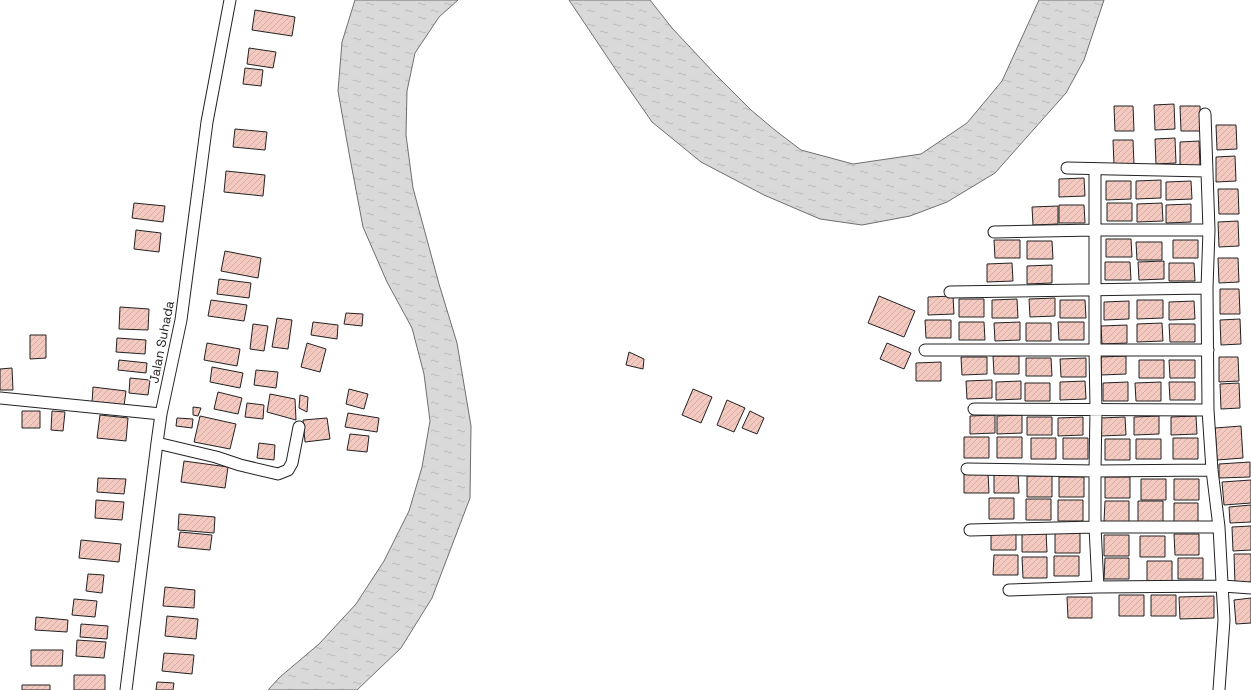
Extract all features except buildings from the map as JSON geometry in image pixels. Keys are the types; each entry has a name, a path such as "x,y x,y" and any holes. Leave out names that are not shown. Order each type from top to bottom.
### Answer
{"street":[{"name":"Jalan Suhada","path":"126,690 161,414 181,320 207,122 230,0"},
{"path":"1205,114 1209,230 1207,288 1208,410 1212,470 1219,528 1224,620 1220,690"},
{"path":"1067,168 1206,171"},
{"path":"1095,169 1095,527 1098,587"},
{"path":"994,232 1209,230"},
{"path":"950,292 1207,288"},
{"path":"925,350 1208,350"},
{"path":"0,398 161,414"},
{"path":"974,409 1208,410"},
{"path":"157,442 278,474 288,470 292,463 298,427"},
{"path":"967,469 1095,471 1212,470"},
{"path":"970,530 1095,527 1219,528"},
{"path":"1009,590 1098,587 1223,586 1251,588"}],"water":[{"path":"355,0 458,0 439,17 415,53 407,91 406,135 413,188 439,284 457,343 471,426 470,498 432,598 401,648 357,690 268,690 280,677 319,644 356,604 384,561 409,511 422,467 430,421 424,374 412,328 387,282 363,227 349,153 338,91 342,42"},
{"path":"569,0 650,0 672,28 716,75 751,110 776,131 801,150 853,164 921,154 967,123 1002,81 1039,0 1104,0 1084,60 1066,93 995,173 947,202 910,216 862,225 820,219 764,195 701,162 652,122"}]}
